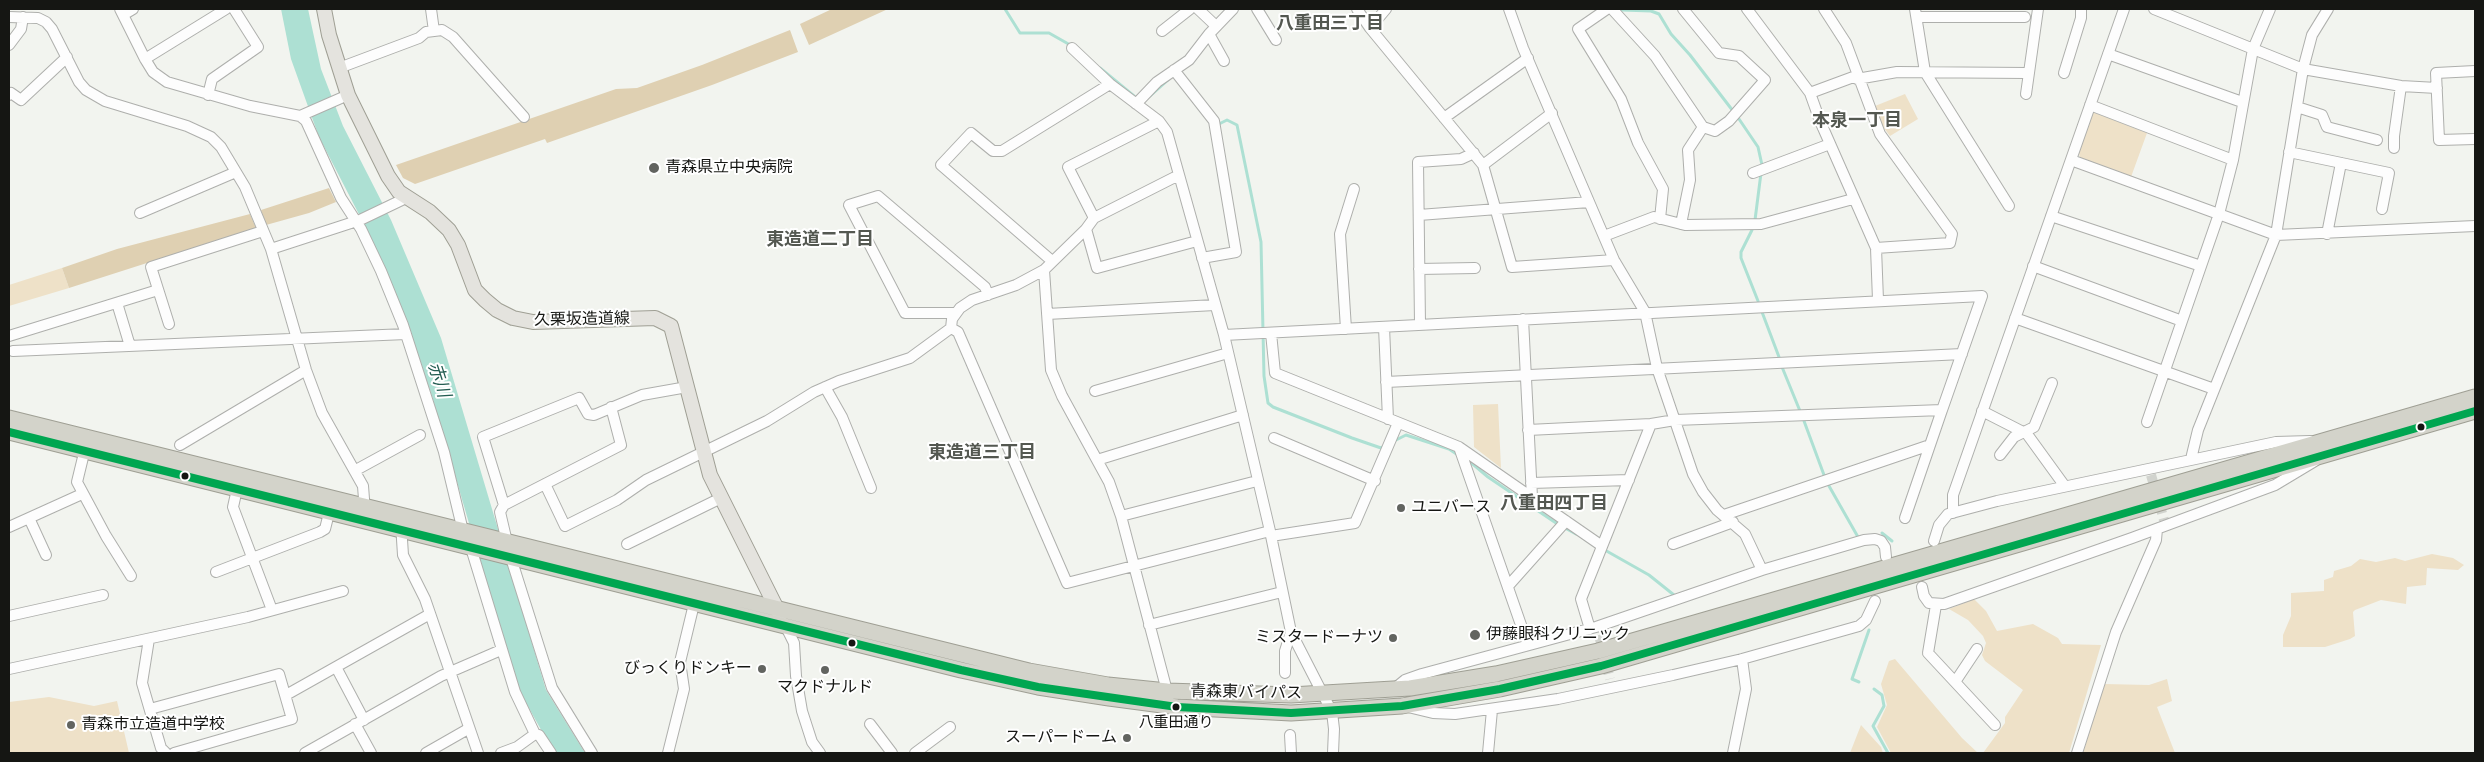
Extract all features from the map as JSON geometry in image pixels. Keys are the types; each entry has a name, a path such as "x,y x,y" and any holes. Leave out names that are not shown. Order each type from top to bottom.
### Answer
{"highway":[{"name":"青森東バイパス","path":"9,432 87,444 365,514 400,531 962,670 1109,698 1177,707 1247,712 1332,712 1402,706 1500,690 1601,666 1882,585 1922,580 2475,397"},
{"name":"青森東バイパス","path":"2321,449 2475,411"},
{"name":"青森東バイパス","path":"9,418 87,444 237,489 330,513 402,515 777,610 1029,671 1108,685 1207,694 1324,694 1394,690 1496,674 1598,651 1886,562 1925,558 2265,466"}],"main road":[{"name":"久栗坂造道線","path":"324,9 329,35 348,95 388,176 406,198 430,212 449,230 458,245 475,290 498,310 513,318 533,322 655,318 665,321 675,333 710,475 786,627"}],"street":[{"path":"133,9 121,12 153,72 166,82 208,95 302,114 348,95"},
{"path":"145,59 226,9"},
{"path":"208,95 212,79 258,47 234,9"},
{"path":"431,9 434,30"},
{"path":"1162,31 1190,9"},
{"path":"1198,9 1212,30 1224,61"},
{"path":"1136,104 1157,82 1189,60 1212,30 1233,9"},
{"path":"1256,9 1276,40"},
{"path":"1357,9 1370,28 1483,165 1512,267 1614,260"},
{"path":"1370,28 1386,9"},
{"path":"1509,9 1614,260 1645,312 1657,368 1693,474 1703,492 1724,515 1746,534 1762,570"},
{"path":"1607,9 1594,13 1578,29 1621,99 1638,142 1663,189 1660,219"},
{"path":"1612,9 1655,56 1703,127 1715,130 1730,121 1765,80 1739,56 1719,53 1683,9"},
{"path":"1747,9 1810,93 1853,199 1876,248 1878,300"},
{"path":"1824,9 1846,43 1857,77 1880,134 1952,234 1950,243 1876,248"},
{"path":"2026,94 2027,73 2038,9"},
{"path":"2064,73 2081,18 2080,9"},
{"path":"1953,513 1953,495 2124,9"},
{"path":"2154,9 2303,69 2401,86 2437,88"},
{"path":"2147,422 2219,214 2233,160 2253,49 2270,9"},
{"path":"2191,459 2198,430 2276,235 2303,69 2312,35 2328,9"},
{"path":"2010,206 1925,72 1916,13 2000,12 2025,17"},
{"path":"9,17 38,18 46,22 52,29 79,82 86,90 105,101 187,126 211,137 245,187 271,250 295,338 306,370 322,413 356,470 364,490 365,514"},
{"path":"9,45 21,29 23,17"},
{"path":"339,68 419,38 426,32 442,30 453,37 524,117"},
{"path":"1072,48 1110,84 1159,120 1167,132 1224,335 1291,632 1332,712 1334,729 1332,753"},
{"path":"2108,54 2242,102"},
{"path":"9,95 11,93 21,100 67,57"},
{"path":"1444,118 1528,58"},
{"path":"1174,70 1214,121 1236,252 1202,258"},
{"path":"2475,71 2436,73 2439,140 2475,139"},
{"path":"1810,93 1857,77 1897,72 2027,73"},
{"path":"1052,261 941,165 971,133 993,151 1002,151 1110,84"},
{"path":"2394,148 2401,86"},
{"path":"2090,105 2233,160"},
{"path":"2297,107 2322,115 2327,126 2377,140"},
{"path":"1483,165 1552,113"},
{"path":"302,114 358,221 381,271 406,334 444,452 463,531"},
{"path":"1094,218 1068,167 1159,120"},
{"path":"1681,224 1690,180 1688,150 1703,127"},
{"path":"1753,173 1830,144"},
{"path":"2289,152 2389,173 2382,209"},
{"path":"1420,324 1418,162 1461,160 1474,153"},
{"path":"2071,160 2276,235 2475,226"},
{"path":"2327,234 2340,163"},
{"path":"140,213 236,172"},
{"path":"545,484 565,526 617,500 646,480 768,421 825,387 910,358 950,328 956,313 972,300 1016,285 1044,270 1086,229 1094,218 1179,175"},
{"path":"1346,329 1340,234 1354,189"},
{"path":"956,313 905,313 849,205 878,196 984,287 988,295"},
{"path":"271,250 358,221 406,198"},
{"path":"1604,236 1654,217 1681,224 1761,224 1853,199"},
{"path":"1419,215 1589,202"},
{"path":"2051,216 2201,266"},
{"path":"1086,229 1097,268 1198,241"},
{"path":"169,324 150,267 263,231"},
{"path":"2033,266 2182,320"},
{"path":"1419,269 1475,268"},
{"path":"1044,270 1052,370 1062,396 1109,482 1121,516 1167,691"},
{"path":"9,336 158,290"},
{"path":"1224,335 1982,296 1905,518"},
{"path":"117,303 130,346"},
{"path":"1047,314 1215,305"},
{"path":"2015,318 2214,390"},
{"path":"1524,319 1525,375 1532,497"},
{"path":"1384,326 1388,419"},
{"path":"950,328 958,332 1067,583 1270,533 1356,524 1398,423"},
{"path":"1271,333 1275,373 1460,447 1602,546"},
{"path":"13,351 406,334"},
{"path":"1095,391 1228,353"},
{"path":"1386,382 1962,354"},
{"path":"180,445 306,370"},
{"path":"2000,456 2014,437 2034,427 2052,383"},
{"path":"504,506 483,437 579,398 588,414 594,415 642,395 687,387"},
{"path":"825,387 842,416 871,488"},
{"path":"507,542 500,512 504,506 621,445 610,407"},
{"path":"1528,430 1651,424 1675,420 1942,410"},
{"path":"1982,411 2026,434 2064,485"},
{"path":"1097,460 1243,415"},
{"path":"1595,630 1581,599 1651,424"},
{"path":"356,470 420,435"},
{"path":"1274,438 1375,481"},
{"path":"87,444 76,479 82,494 131,576"},
{"path":"1724,515 1930,445"},
{"path":"1460,447 1509,585 1528,645"},
{"path":"1934,541 1942,519 1953,513 2064,485 2150,471 2191,459 2265,466 2295,475 2321,449"},
{"path":"1922,580 1927,600 1936,605 2015,580 2162,525 2265,466"},
{"path":"1531,484 1629,480"},
{"path":"1121,516 1257,481"},
{"path":"237,489 234,507 272,610"},
{"path":"9,527 82,494"},
{"path":"627,544 721,498"},
{"path":"216,572 320,532 325,529 330,513"},
{"path":"402,515 400,531 402,556 422,591 468,729 478,753"},
{"path":"29,518 46,556"},
{"path":"1509,585 1566,521"},
{"path":"1673,544 1733,522"},
{"path":"2077,753 2116,632 2162,525"},
{"path":"1394,690 1406,680 1422,674 1528,645 1595,630 1762,570 1864,540 1875,538 1880,541 1885,547 1886,562"},
{"path":"472,548 515,692 535,734 539,735 551,753"},
{"path":"511,558 552,688 592,753"},
{"path":"9,669 149,639 343,591"},
{"path":"1149,625 1282,592"},
{"path":"9,616 103,595"},
{"path":"1402,706 1445,715 1492,710 1611,683 1742,659 1859,626 1866,620 1875,601"},
{"path":"668,753 684,689 680,662 694,604"},
{"path":"1936,605 1927,650 1995,725"},
{"path":"286,695 430,614"},
{"path":"786,627 794,643 802,711 812,742 820,753"},
{"path":"1285,673 1285,651 1291,632"},
{"path":"149,639 142,679 150,709 167,753 292,719 278,673 150,709"},
{"path":"1955,682 1977,649"},
{"path":"304,753 449,672 501,650"},
{"path":"1733,753 1746,690 1742,659"},
{"path":"336,667 370,753"},
{"path":"1488,753 1492,710"},
{"path":"870,724 892,753"},
{"path":"915,753 950,727"},
{"path":"426,753 468,729"},
{"path":"501,753 517,747 535,734"},
{"path":"1290,735 1292,753"}],"shaded area":[{"path":"832,9 888,9 809,45 800,24"},
{"path":"790,30 798,52 712,85 547,143 545,139 415,184 403,178 396,165 616,89 637,88 702,65"},
{"path":"1905,94 1918,119 1890,136 1881,124 1875,106"},
{"path":"2093,112 2147,133 2131,177 2080,158 2079,153"},
{"path":"329,188 336,202 309,213 266,225 261,210"},
{"path":"250,214 256,228 69,288 62,268 117,249"},
{"path":"62,268 69,288 9,306 9,285"},
{"path":"1498,404 1501,468 1474,447 1473,405"},
{"path":"2432,554 2453,558 2464,565 2458,570 2427,568 2426,585 2407,587 2406,604 2381,600 2355,610 2353,612 2355,636 2350,639 2325,647 2283,647 2283,635 2291,616 2291,593 2324,591 2324,580 2333,577 2334,571 2351,566 2360,559 2376,562 2395,558 2405,561"},
{"path":"1974,599 1986,611 1997,631 2033,624 2058,638 2062,644 2101,645 2069,753 1983,753 2005,723 2005,717 2023,690 1985,661 1982,655 1986,643 1983,636 1968,620 1949,609"},
{"path":"1895,659 1962,738 1978,753 1891,753 1877,727 1887,705 1881,684 1889,661"},
{"path":"2167,679 2172,701 2157,707 2175,753 2083,753 2104,684 2149,685"},
{"name":"青森市立造道中学校","path":"49,697 94,706 117,701 129,753 9,753 9,702"},
{"path":"1861,725 1881,747 1883,753 1850,753"}],"water":[{"name":"赤川","path":"281,9 308,9 321,69 343,126 391,220 441,338 546,690 585,753 554,753 516,685 432,396 407,324 364,224 319,137 291,59"}],"waterway":[{"path":"1005,9 1020,33 1049,33 1072,46"},
{"path":"1622,10 1651,11 1659,14 1671,34 1690,55 1733,111"},
{"path":"1100,68 1134,96"},
{"path":"1150,96 1168,80"},
{"path":"1739,119 1758,147 1762,165"},
{"path":"1217,125 1227,120 1237,125 1261,242 1264,376 1268,403 1273,407 1352,438 1381,448 1384,446"},
{"path":"1755,220 1761,173"},
{"path":"1752,230 1741,252 1741,258 1758,301"},
{"path":"1762,312 1779,357"},
{"path":"1782,367 1800,411"},
{"path":"1804,421 1824,475"},
{"path":"1394,441 1406,435 1449,449 1458,455"},
{"path":"1468,460 1488,477 1556,523 1576,534"},
{"path":"1829,486 1858,537"},
{"path":"1882,533 1892,541"},
{"path":"1603,549 1649,575 1674,595"},
{"path":"1859,682 1852,679 1869,630"},
{"path":"1874,689 1882,695 1884,706 1873,726 1888,753"}],"tunnel":[{"path":"2151,475 2164,520"},
{"path":"1599,635 1610,679"}],"transit line":[{"path":"9,432 961,670 1038,687 1177,707 1291,713 1402,706 1500,689 1601,666 2475,411"}],"place":[{"name":"青森県立中央病院","path":"654,168"},
{"name":"ユニバース","path":"1401,508"},
{"name":"伊藤眼科クリニック","path":"1475,635"},
{"name":"ミスタードーナツ","path":"1393,638"},
{"name":"びっくりドンキー","path":"762,669"},
{"name":"マクドナルド","path":"825,670"},
{"name":"八重田通り","path":"1176,707"},
{"name":"青森市立造道中学校","path":"71,725"},
{"name":"スーパードーム","path":"1127,738"}],"district":[{"name":"八重田三丁目","path":"1330,24"},
{"name":"本泉一丁目","path":"1857,121"},
{"name":"東造道二丁目","path":"820,240"},
{"name":"東造道三丁目","path":"982,453"},
{"name":"八重田四丁目","path":"1554,504"}]}
